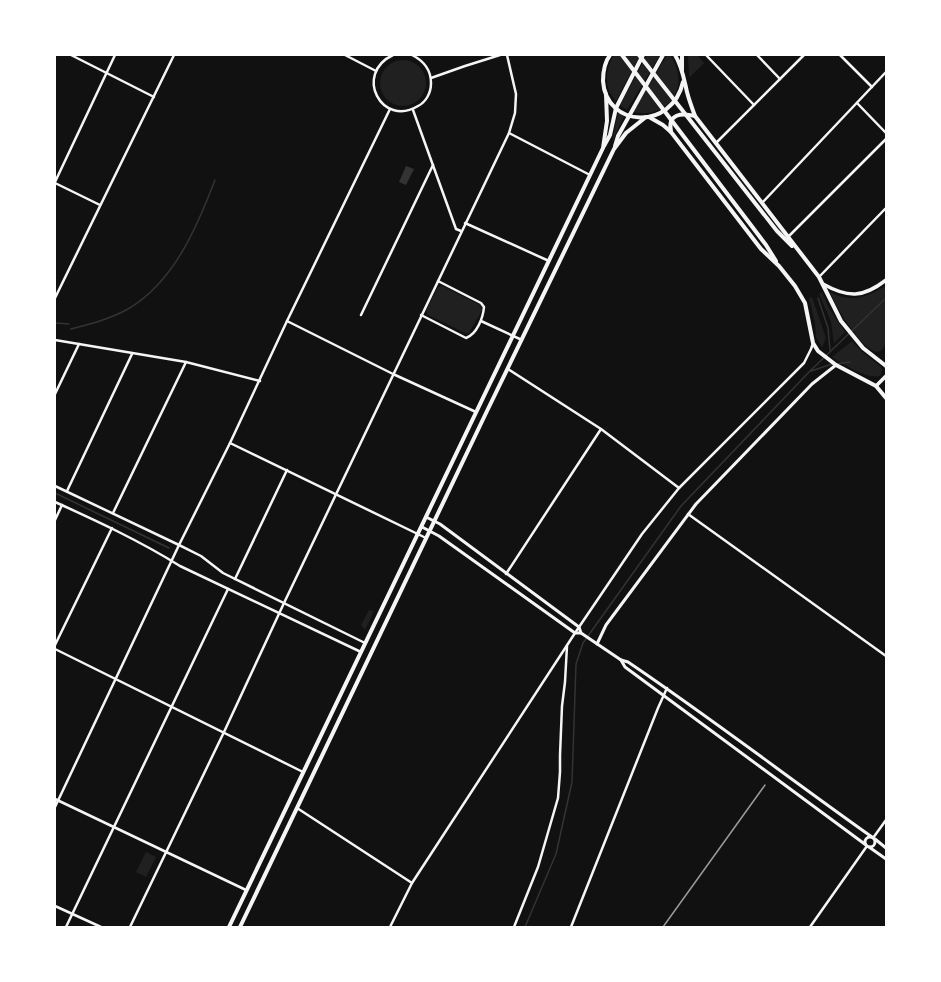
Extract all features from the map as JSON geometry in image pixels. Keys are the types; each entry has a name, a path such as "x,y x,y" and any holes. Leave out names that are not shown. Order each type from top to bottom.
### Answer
{"main road":[{"path":"622,55 766,245 779,266"},
{"path":"639,55 777,231 799,253 819,277 835,310 862,348 886,366"},
{"path":"229,927 610,135 616,108 643,55"},
{"path":"240,927 614,149 618,136 663,55"},
{"path":"675,55 679,61 695,116 799,253"},
{"path":"682,55 682,71"},
{"path":"603,148 607,121 606,94 603,85 603,74 608,56"},
{"path":"606,94 616,108 629,115 647,117 661,114 672,105 682,89 684,80"},
{"path":"671,132 670,124 675,116 683,114 695,116"},
{"path":"647,117 663,125 671,132 761,249 779,266 796,286 805,303 813,343 818,351 836,365 876,386 886,398"},
{"path":"614,149 626,133 647,117"},
{"path":"823,284 843,294 850,294 875,288 886,280"},
{"path":"876,386 886,376"}],"street":[{"path":"71,55 154,97"},
{"path":"100,205 55,182 115,55"},
{"path":"55,298 174,55"},
{"path":"345,55 376,71"},
{"path":"393,55 380,64 376,71 373,86 375,93 384,105 390,109 398,111 413,110 421,105 431,88 431,78 425,64 419,58 412,55"},
{"path":"431,78 500,55"},
{"path":"130,927 509,133 515,113 516,94 508,55"},
{"path":"706,55 754,105"},
{"path":"757,55 780,79"},
{"path":"716,144 804,55"},
{"path":"840,55 872,87"},
{"path":"762,203 886,72"},
{"path":"857,103 886,133"},
{"path":"55,807 179,545 230,443 287,321 390,109"},
{"path":"413,110 456,228 461,231"},
{"path":"509,133 590,175"},
{"path":"788,237 886,139"},
{"path":"361,315 433,165"},
{"path":"819,277 886,208"},
{"path":"465,223 549,261"},
{"path":"421,315 466,338 470,336 481,321 484,307 481,303 438,281"},
{"path":"287,321 393,374 476,412"},
{"path":"481,321 522,340"},
{"path":"55,340 186,362 260,381"},
{"path":"390,927 412,883 575,633 642,534 680,488 804,362 813,343"},
{"path":"55,394 79,344"},
{"path":"67,491 132,354"},
{"path":"113,513 186,362"},
{"path":"598,644 606,625 696,504 809,387 836,365"},
{"path":"508,369 601,429 680,488"},
{"path":"506,574 601,429"},
{"path":"230,443 426,538"},
{"path":"234,579 287,470"},
{"path":"55,486 201,556 223,573 234,579 365,644"},
{"path":"55,502 112,528 180,566 228,590 361,652"},
{"path":"55,520 62,505"},
{"path":"688,514 886,656"},
{"path":"426,517 434,521 579,627 582,633 621,660 628,662 667,688 886,848"},
{"path":"422,527 430,530 575,633 582,633"},
{"path":"55,645 112,528"},
{"path":"66,927 228,590"},
{"path":"514,927 538,867 558,798 562,706 567,646"},
{"path":"55,649 303,772"},
{"path":"621,660 626,667 663,695 733,745 886,860"},
{"path":"571,927 667,688"},
{"path":"705,725 709,719"},
{"path":"733,745 737,740"},
{"path":"57,800 246,890"},
{"path":"297,808 412,883"},
{"path":"873,838 886,820"},
{"path":"868,846 866,839 869,837 873,838"},
{"path":"868,846 874,846 875,842 873,838"},
{"path":"810,927 868,846"},
{"path":"55,906 101,927"}],"shaded area":[{"path":"614,55 640,55 616,101 607,84 607,72"},
{"path":"647,55 660,55 627,110 620,105"},
{"path":"667,55 670,55 676,66 678,78 677,88 673,98 667,105 657,111 646,113 633,112"},
{"path":"688,55 697,55 704,63 690,77 689,75"},
{"path":"403,60 416,64 422,70 426,83 422,96 416,102 403,106 390,102 384,96 380,83 384,70 390,64"},
{"path":"618,112 624,116 612,142"},
{"path":"406,166 414,169 406,185 399,182"},
{"path":"442,286 480,305 482,310 469,333 465,333 428,315 426,311 438,287"},
{"path":"885,286 885,344 881,351 876,352 869,348 856,335 840,312 830,292 844,297 858,298 871,294"},
{"path":"822,292 829,308 845,332 834,343 831,322 819,294"},
{"path":"812,297 826,338 822,348 816,337 815,323 809,298"},
{"path":"852,341 861,351 880,366 882,369 881,375 871,376 864,374 832,357"},
{"path":"369,610 374,611 365,630 361,625"},
{"path":"146,852 156,857 146,877 136,872"}],"waterway":[{"path":"71,329 100,321 121,313 144,298 158,284 171,269 192,234 215,180"},
{"path":"818,298 828,328 830,350"},
{"path":"525,927 556,854 572,782 576,664 583,643 681,506 810,371 886,298"},
{"path":"55,323 69,324"},
{"path":"836,364 850,362"},
{"path":"811,371 832,364"},
{"path":"55,493 169,548"}],"railway":[{"path":"663,927 765,785"}]}
